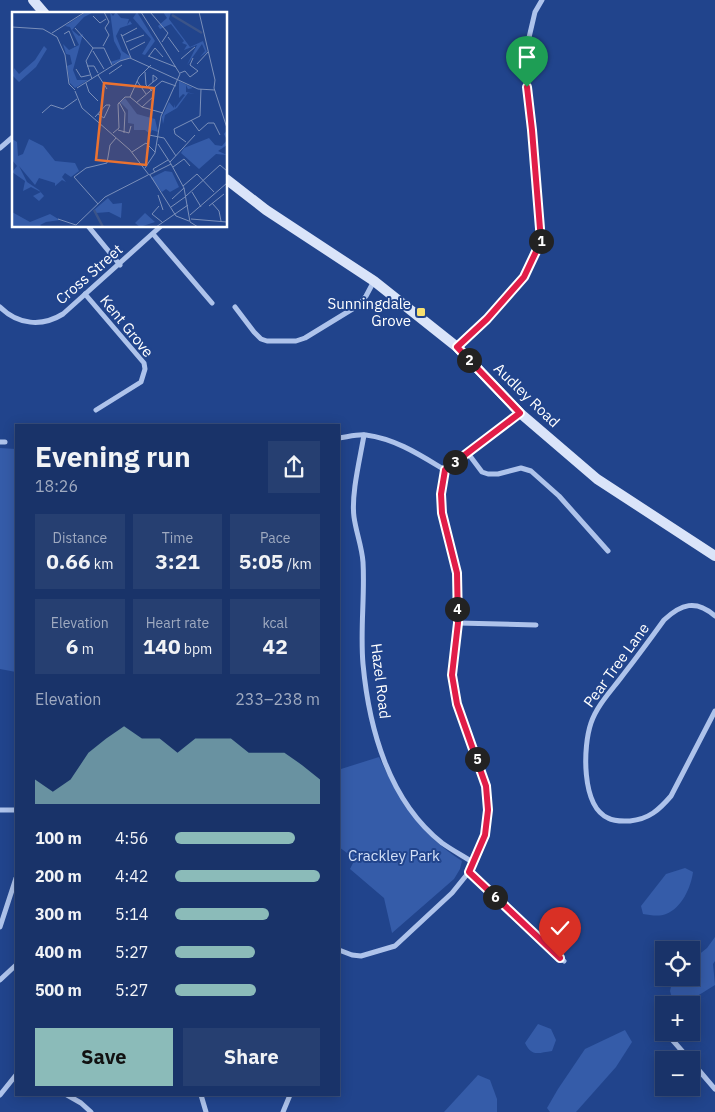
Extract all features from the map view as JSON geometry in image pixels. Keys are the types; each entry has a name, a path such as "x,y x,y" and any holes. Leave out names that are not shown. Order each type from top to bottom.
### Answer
{"main road":[{"path":"33,0 43,12"},
{"name":"Audley Road","path":"228,181 266,210 374,281 457,347 520,413 597,479 715,556"}],"street":[{"path":"457,347 487,319 524,277 541,241 527,87 526,46 535,12 542,0"},
{"path":"0,148 12,138"},
{"path":"90,228 120,265"},
{"name":"Cross Street","path":"0,307 13,317 29,323 55,319 120,265 159,228"},
{"path":"153,234 212,304"},
{"path":"235,307 261,339 267,341 296,341 305,338 358,305 366,296 374,281"},
{"name":"Kent Grove","path":"85,294 144,363 145,369 141,382 96,410"},
{"path":"340,950 361,956 395,946 452,893 469,872 485,835 488,810 486,786 457,704 452,675 458,623 457,573 442,513 441,494 445,470 520,413"},
{"path":"340,438 364,435 401,444 445,470"},
{"name":"Hazel Road","path":"364,435 356,482 354,516 363,560 363,663 372,715 384,759 407,807 443,844 474,863"},
{"path":"467,452 482,472 488,474 498,474 521,468 531,471 559,496 608,551"},
{"name":"Pear Tree Lane","path":"715,616 707,609 697,606 686,606 675,610 664,620 597,708 587,738 586,753 591,798 597,810 607,818 620,821 650,817 661,808 671,796 715,711"},
{"path":"458,623 536,625"},
{"path":"0,810 15,810"},
{"path":"469,872 564,961"},
{"path":"0,927 15,881"},
{"path":"0,980 15,966"},
{"path":"673,1041 682,1051"},
{"path":"700,1072 715,1089"},
{"path":"0,1095 15,1076"},
{"path":"69,1096 82,1103 91,1112"},
{"path":"201,1096 206,1112"},
{"path":"286,1111 290,1096"}],"green space":[{"path":"0,448 15,449 15,672 0,669"},
{"name":"Crackley Park","path":"379,757 403,802 423,828 447,851 462,861 454,879 392,933 384,898 350,869 355,859 340,848 340,768 341,769"},
{"path":"685,868 693,872 692,878 685,896 677,907 663,915 643,914 641,906 666,874"},
{"path":"715,937 715,961 713,964 715,985 697,996 671,996 671,986 700,986 700,954"},
{"path":"538,1024 551,1029 556,1040 552,1051 536,1053 530,1050 525,1043"},
{"path":"625,1030 632,1042 616,1067 576,1112 550,1112 547,1108 585,1049"},
{"path":"478,1075 490,1080 497,1099 497,1112 444,1112"}],"place":[{"name":"Sunningdale Grove","path":"421,312"}],"route":[{"path":"527,87 541,241 524,277 487,319 457,347 520,413 445,470 441,494 442,513 457,573 458,623 452,675 457,704 486,786 488,810 485,835 469,872 560,958"}]}
